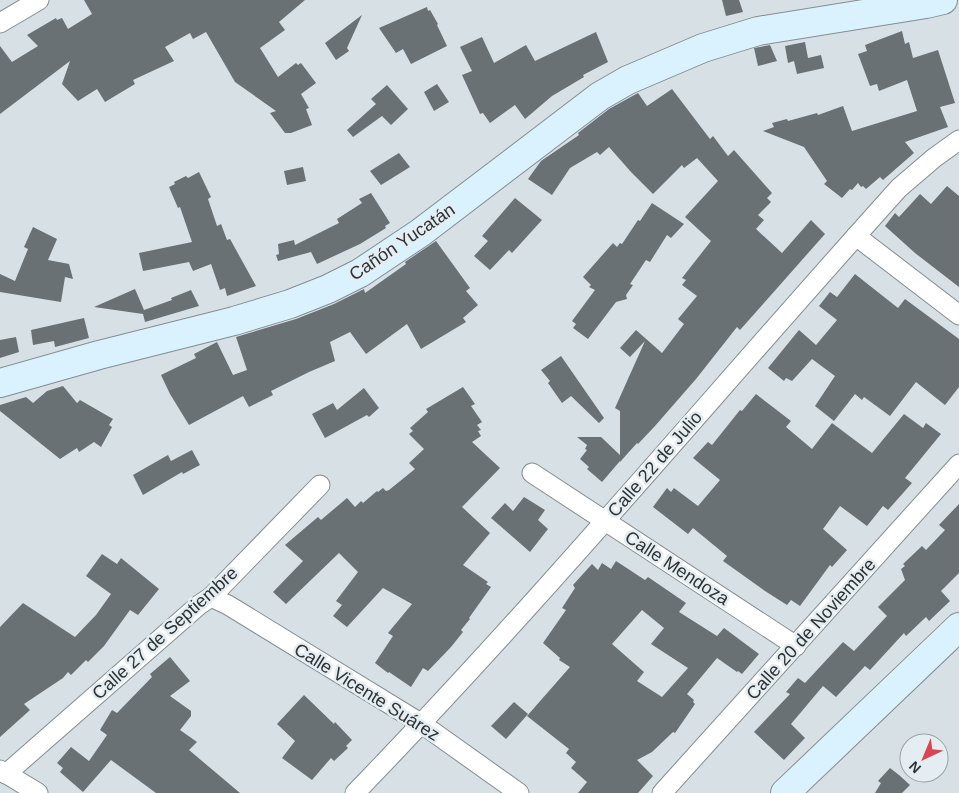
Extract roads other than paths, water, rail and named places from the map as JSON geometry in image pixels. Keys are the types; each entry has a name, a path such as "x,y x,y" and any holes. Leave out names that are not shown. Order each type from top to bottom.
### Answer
{"street":[{"path":"0,22 39,0"},
{"name":"Cañón Yucatán","path":"0,383 290,304 352,277 420,233 600,96 628,80 703,48 758,31 943,0"},
{"name":"Calle 22 de Julio","path":"356,793 422,724 605,521 899,188 954,151"},
{"path":"856,236 959,315"},
{"name":"Calle 20 de Noviembre","path":"662,793 959,464"},
{"name":"Calle Mendoza","path":"532,473 796,646"},
{"name":"Calle 27 de Septiembre","path":"3,772 199,605 211,597 320,485"},
{"name":"Calle Vicente Suárez","path":"211,597 228,605 422,724 519,793"},
{"path":"785,793 959,627"},
{"path":"3,772 38,793"}]}
